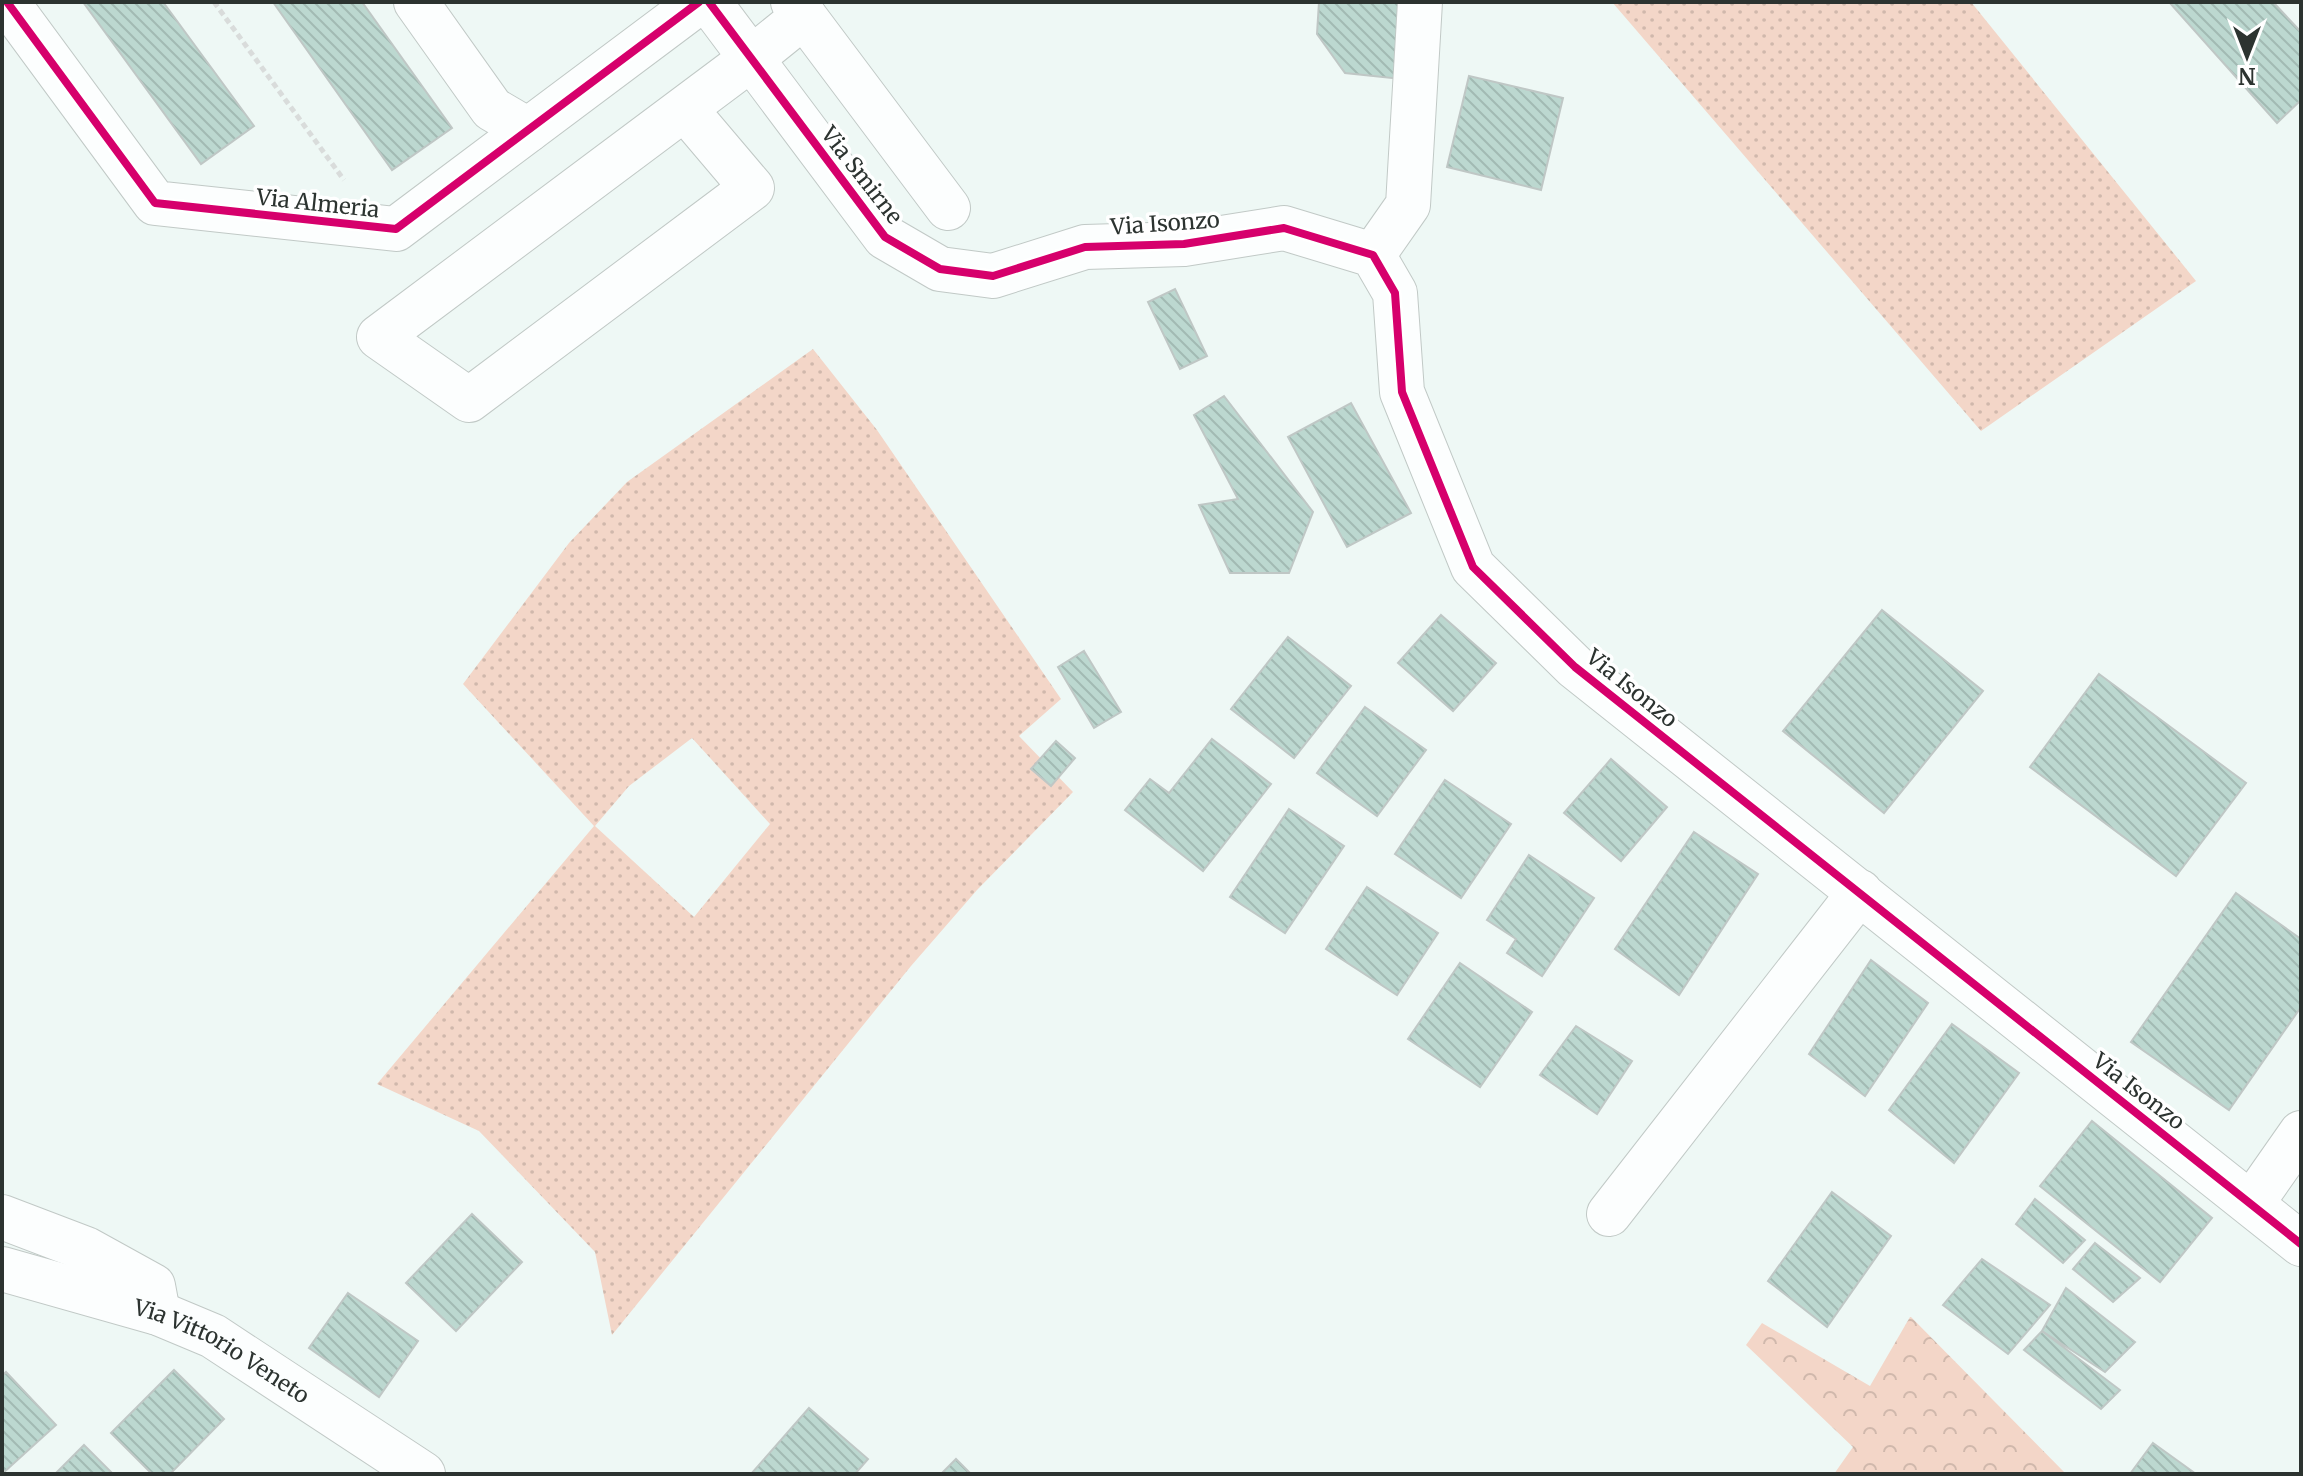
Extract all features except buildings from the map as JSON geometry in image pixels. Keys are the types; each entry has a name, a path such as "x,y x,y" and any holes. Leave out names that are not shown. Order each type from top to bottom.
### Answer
{"street":[{"name":"Via Almeria","path":"7,2 155,203 396,229 699,2"},
{"path":"416,2 492,109 528,130"},
{"name":"Via Smirne","path":"709,2 885,237 940,269 993,276 1043,260"},
{"path":"1373,255 1408,205 1420,2"},
{"path":"685,109 752,188 469,400 379,337 752,58 798,9 948,208"},
{"name":"Via Isonzo","path":"1043,260 1085,247 1184,244 1284,228 1373,255 1395,293 1402,392 1473,567 1575,667 2301,1244"},
{"path":"1609,1214 1860,892"},
{"path":"2252,1203 2301,1133"},
{"path":"2,1217 86,1249 153,1286 158,1313"},
{"name":"Via Vittorio Veneto","path":"2,1269 158,1313 213,1336 423,1474"}],"path":[{"path":"214,2 355,196 388,228"}],"green space":[{"path":"1612,2 1971,2 2196,281 1981,431"},
{"path":"813,349 877,430 1061,699 1019,736 1073,792 977,890 911,966 612,1335 595,1252 479,1131 377,1084 594,826 463,684 569,543 627,482","holes":["692,738 770,824 694,917 595,826 629,786"]},
{"path":"1910,1317 2066,1474 1834,1474 1853,1447 1746,1345 1762,1323 1870,1386"}],"cycle path":[{"path":"7,2 155,203 396,229 699,2"},
{"path":"709,2 885,237 940,269 993,276 1085,247 1184,244 1284,228 1373,255 1395,293 1402,392 1473,567 1575,667 2301,1244"}]}
